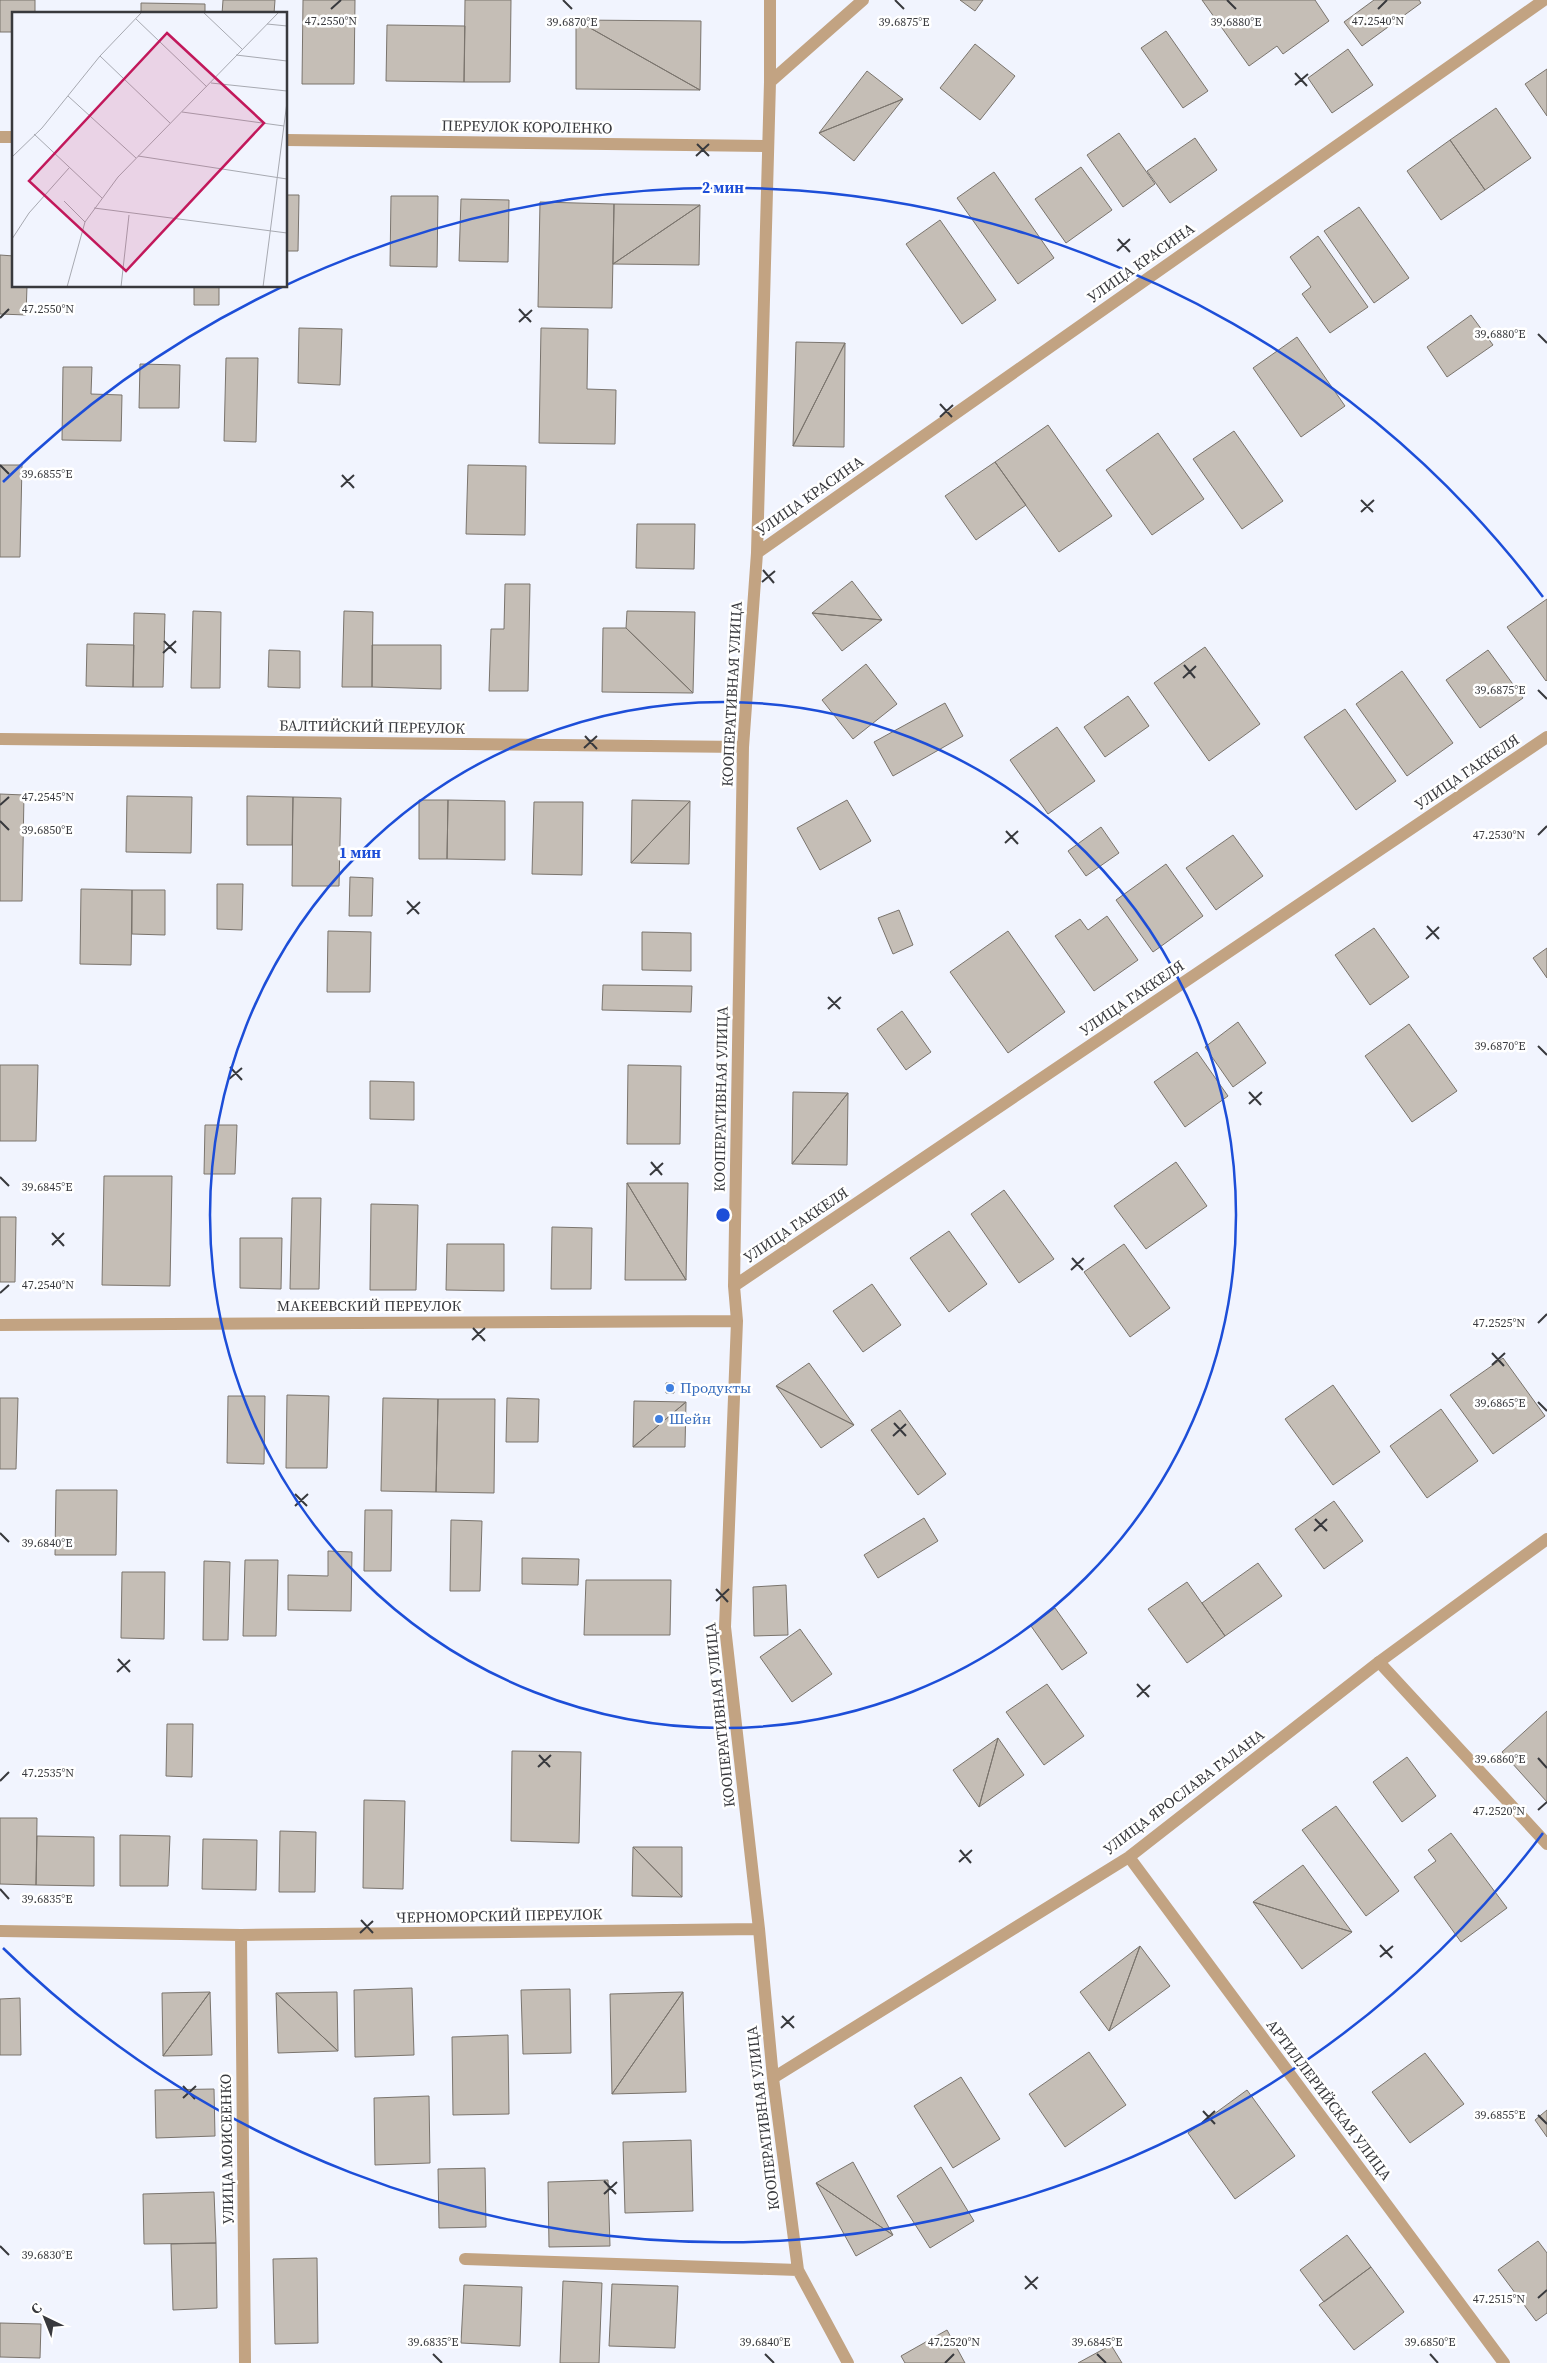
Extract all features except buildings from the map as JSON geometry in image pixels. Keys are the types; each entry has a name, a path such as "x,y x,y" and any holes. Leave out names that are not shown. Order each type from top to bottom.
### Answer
{"street":[{"name":"КООПЕРАТИВНАЯ УЛИЦА","path":"770,0 770,82 757,553 743,747 734,1286 737,1321 725,1626 759,1929 772,2078 798,2270 848,2363"},
{"path":"770,82 863,0"},
{"name":"УЛИЦА КРАСИНА","path":"757,553 1544,0"},
{"name":"ПЕРЕУЛОК КОРОЛЕНКО","path":"288,140 767,146"},
{"name":"УЛИЦА ГАККЕЛЯ","path":"734,1286 1547,737"},
{"name":"БАЛТИЙСКИЙ ПЕРЕУЛОК","path":"0,739 743,747"},
{"name":"МАКЕЕВСКИЙ ПЕРЕУЛОК","path":"0,1325 737,1321"},
{"name":"УЛИЦА ЯРОСЛАВА ГАЛАНА","path":"772,2078 1129,1857 1379,1662 1547,1540"},
{"path":"1379,1662 1547,1844"},
{"name":"АРТИЛЛЕРИЙСКАЯ УЛИЦА","path":"1129,1857 1504,2363"},
{"name":"ЧЕРНОМОРСКИЙ ПЕРЕУЛОК","path":"0,1931 242,1935 759,1929"},
{"name":"УЛИЦА МОИСЕЕНКО","path":"242,1935 245,2363"},
{"path":"465,2259 798,2270"}],"place":[{"name":"Продукты","path":"670,1388"},
{"name":"Шейн","path":"659,1419"}]}
